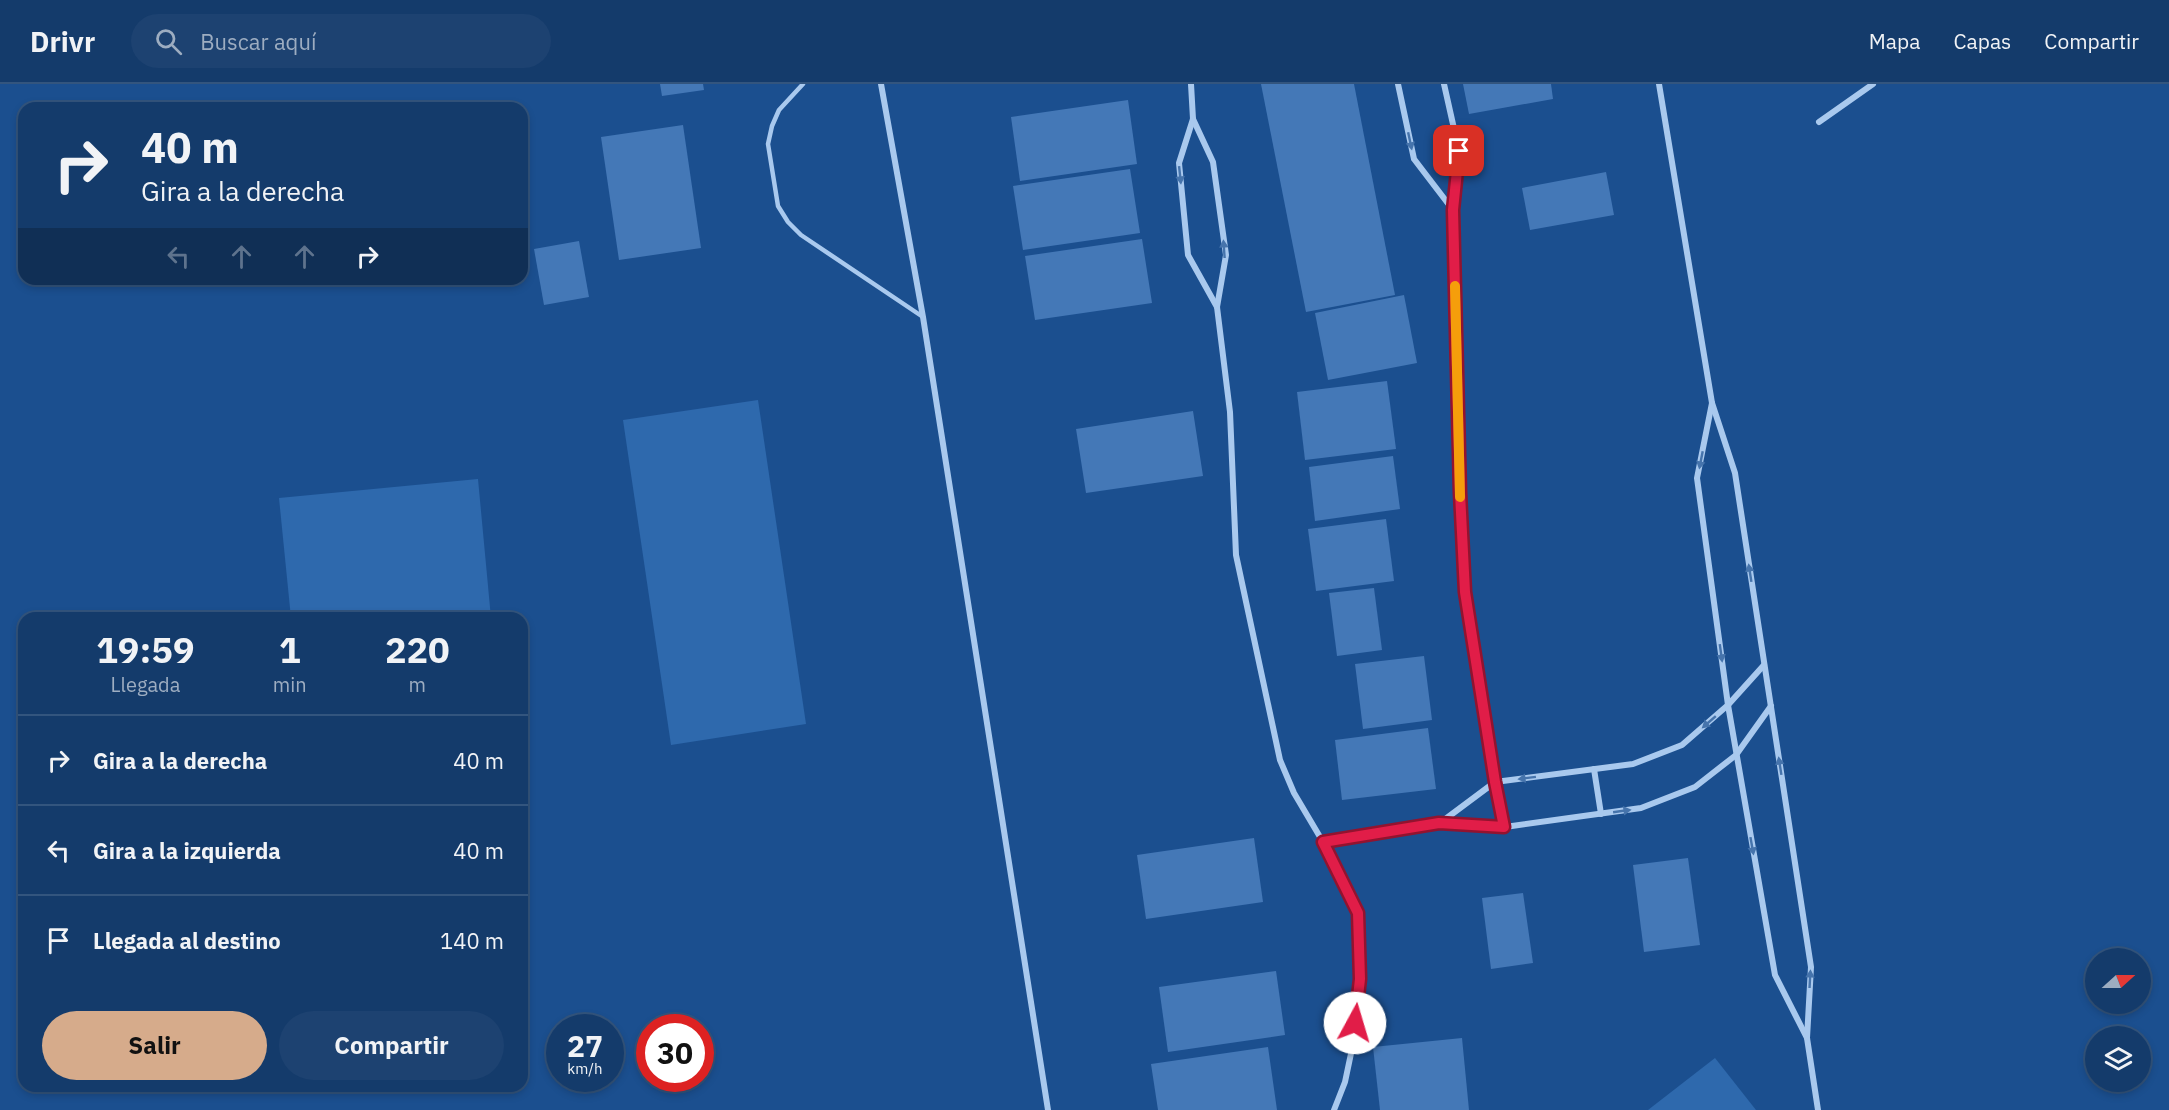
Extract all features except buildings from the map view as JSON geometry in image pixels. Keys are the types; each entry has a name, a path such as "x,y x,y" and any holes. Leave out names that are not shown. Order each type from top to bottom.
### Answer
{"street":[{"path":"881,84 923,317 1048,1110"},
{"path":"1191,84 1193,119 1179,163 1188,255 1217,307"},
{"path":"1398,84 1414,159 1453,210"},
{"path":"1444,84 1459,151 1453,210 1460,493 1465,592 1504,827"},
{"path":"1659,84 1712,403 1735,473 1811,967 1807,1038 1818,1110"},
{"path":"1819,122 1873,84"},
{"path":"1193,119 1213,162 1226,255 1217,307 1230,412 1236,555 1280,760 1294,793 1323,842 1358,913 1360,979 1353,1044 1345,1082 1334,1110"},
{"path":"1712,403 1697,478 1728,705 1775,975 1807,1038"},
{"path":"1439,823 1495,782 1633,764 1682,745 1728,705 1764,665"},
{"path":"1323,842 1439,823 1504,827 1641,808 1695,787 1736,755 1771,706"},
{"path":"1594,769 1600,814"}],"lane":[{"path":"803,84 779,110 768,144 778,206 788,222 801,235 923,317"}],"shaded area":[{"path":"758,400 806,724 671,745 623,420"},
{"path":"478,479 490,612 290,612 279,498"},
{"path":"1715,1058 1756,1110 1648,1110"}],"slow traffic":[{"path":"1455,286 1460,497"}],"route":[{"path":"1355,1023 1360,979 1358,913 1323,842 1439,823 1504,827 1465,592 1460,493 1453,210 1459,151"}]}
